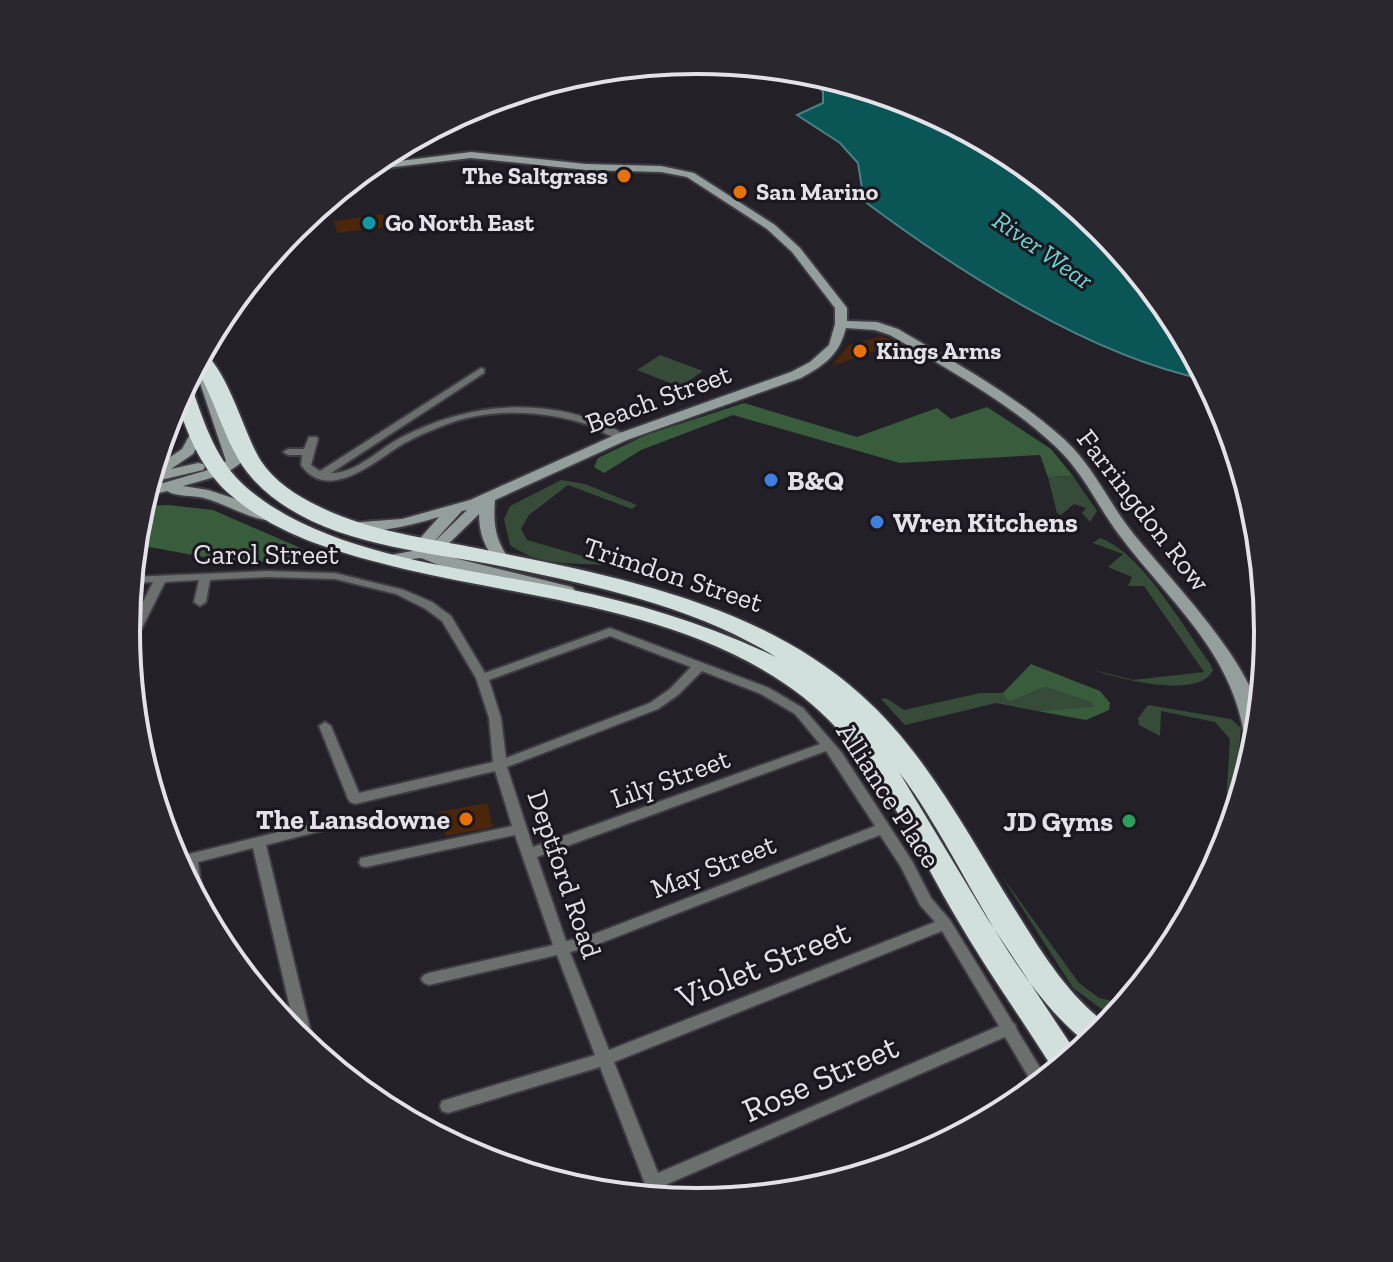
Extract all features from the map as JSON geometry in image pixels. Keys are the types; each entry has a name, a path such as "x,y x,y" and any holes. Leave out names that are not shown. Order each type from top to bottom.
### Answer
{"highway":[{"path":"206,368 223,397 230,464"},
{"path":"188,405 198,432 230,464"},
{"name":"Trimdon Street","path":"230,464 244,496 277,517 343,545 696,630 771,664 811,691 852,730 886,770 965,908 1060,1053"},
{"name":"Trimdon Street","path":"230,464 262,476 310,509 353,526 429,548 502,560 634,592 699,613 768,642 842,690 876,724 909,767 1051,988 1088,1027"}],"street":[{"path":"391,165 471,155 599,167 661,169 708,184 771,227 796,250 835,297 841,308 841,324"},
{"name":"Beach Street","path":"353,526 403,523 474,504 622,437 796,375 827,356 835,346 841,324"},
{"name":"Farringdon Row","path":"841,324 877,326 894,332 1005,401 1062,445 1086,473 1123,531 1195,618 1230,668 1248,708"},
{"path":"321,475 481,371"},
{"path":"313,439 306,468 321,475 337,476 351,473 421,431 485,412 526,410 569,415 591,420 622,437"},
{"path":"162,473 181,457 198,432"},
{"path":"288,452 308,452"},
{"path":"159,482 230,464"},
{"path":"158,486 208,492 255,513 277,517"},
{"path":"488,496 485,530 502,560"},
{"name":"Beach Street","path":"429,548 474,511 474,504"},
{"path":"391,559 429,548 457,507"},
{"path":"429,548 441,561 611,600 631,613"},
{"name":"Carol Street","path":"142,580 335,576 400,592"},
{"path":"200,602 205,577"},
{"path":"140,620 161,579"},
{"name":"Deptford Road","path":"400,592 428,605 447,619 482,678 495,718 500,765 520,829 561,947 654,1186"},
{"name":"Alliance Place","path":"482,678 610,632 790,705 837,756 881,829 907,865 925,901 945,924 1036,1073"},
{"path":"325,726 355,799 500,765 654,706 674,692 700,666"},
{"name":"Lily Street","path":"529,854 827,746"},
{"path":"189,859 319,827"},
{"path":"366,862 520,829"},
{"name":"May Street","path":"429,979 588,942 881,829"},
{"path":"258,841 301,1023"},
{"name":"Violet Street","path":"448,1106 604,1059 945,924"},
{"name":"Rose Street","path":"664,1187 1010,1028"}],"shaded area":[{"path":"660,355 703,371 680,387 637,370"},
{"path":"744,403 857,437 937,408 951,419 987,407 1051,449 1073,476 1048,477 1040,455 900,463 733,415 641,450 604,473 594,467 598,458 646,435"},
{"path":"1073,476 1097,511 1090,522 1082,513 1086,508 1074,504 1061,515 1057,513 1048,477"},
{"path":"561,480 585,484 637,505 632,509 568,485 529,515 521,529 527,540 617,566 548,561 510,545 504,519 510,506"},
{"path":"154,506 213,510 305,550 287,558 245,562 146,547"},
{"path":"1100,538 1131,558 1160,592 1209,662 1213,670 1205,679 1192,684 1158,685 1121,678 1094,670 1133,680 1204,672 1144,586 1128,586 1132,577 1108,567 1123,554 1093,543"},
{"path":"1031,664 1100,691 1110,703 1109,710 1086,720 1037,711 1093,707 1090,702 1045,687 1009,702 1003,693"},
{"path":"1045,687 1090,702 1093,708 1037,711 996,703 905,725 881,699 886,698 904,710 980,693 1003,693 1009,702"},
{"path":"1148,705 1231,719 1241,728 1238,761 1226,804 1230,739 1215,722 1161,711 1160,736 1139,725 1138,718"},
{"path":"1001,875 1079,983 1099,998 1112,1001 1104,1010 1073,988"}],"water":[{"name":"River Wear","path":"820,88 876,104 943,131 1036,189 1064,212 1115,264 1160,322 1191,376 1117,352 1027,308 941,256 864,201 858,163 840,143 797,115 823,103"}],"building":[{"name":"Go North East","path":"383,214 386,227 337,233 334,221"},
{"name":"Kings Arms","path":"882,336 898,343 832,366 849,345"},
{"name":"The Lansdowne","path":"487,803 493,827 446,836 438,812"}],"place":[{"name":"The Saltgrass","path":"624,176"},
{"name":"San Marino","path":"740,192"},
{"name":"Go North East","path":"369,223"},
{"name":"Kings Arms","path":"860,351"},
{"name":"B&Q","path":"771,480"},
{"name":"Wren Kitchens","path":"877,522"},
{"name":"The Lansdowne","path":"466,819"},
{"name":"JD Gyms","path":"1129,821"}]}
